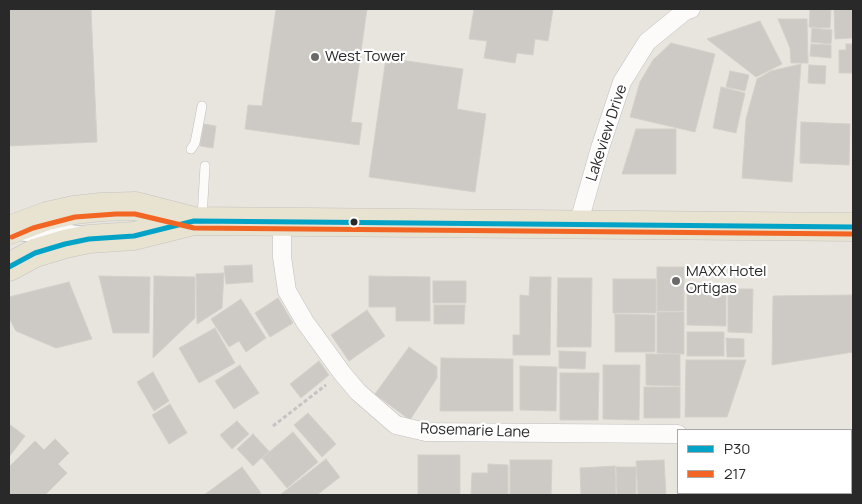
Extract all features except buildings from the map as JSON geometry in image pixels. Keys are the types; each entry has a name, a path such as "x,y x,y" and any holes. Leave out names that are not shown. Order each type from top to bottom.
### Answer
{"main road":[{"path":"10,229 39,218 74,210 116,206 136,206 198,220 853,227"},
{"path":"9,267 54,246 89,239 134,236 198,220"}],"street":[{"name":"Lakeview Drive","path":"578,225 600,148 622,82 647,42 685,11 691,9"},
{"name":"Rosemarie Lane","path":"282,221 282,257 288,291 305,322 358,392 396,424 426,432 677,434"},
{"path":"10,229 89,239"}],"lane":[{"path":"191,149 195,143 202,106"},
{"path":"198,220 205,166"}],"path":[{"path":"272,426 342,373"}],"transit line":[{"name":"217","path":"12,237 33,228 75,217 116,214 135,214 194,228 853,234"},
{"name":"P30","path":"9,267 35,253 65,244 89,239 134,236 194,221 853,227"}],"place":[{"name":"West Tower","path":"315,57"},
{"name":"MAXX Hotel Ortigas","path":"676,281"}]}
